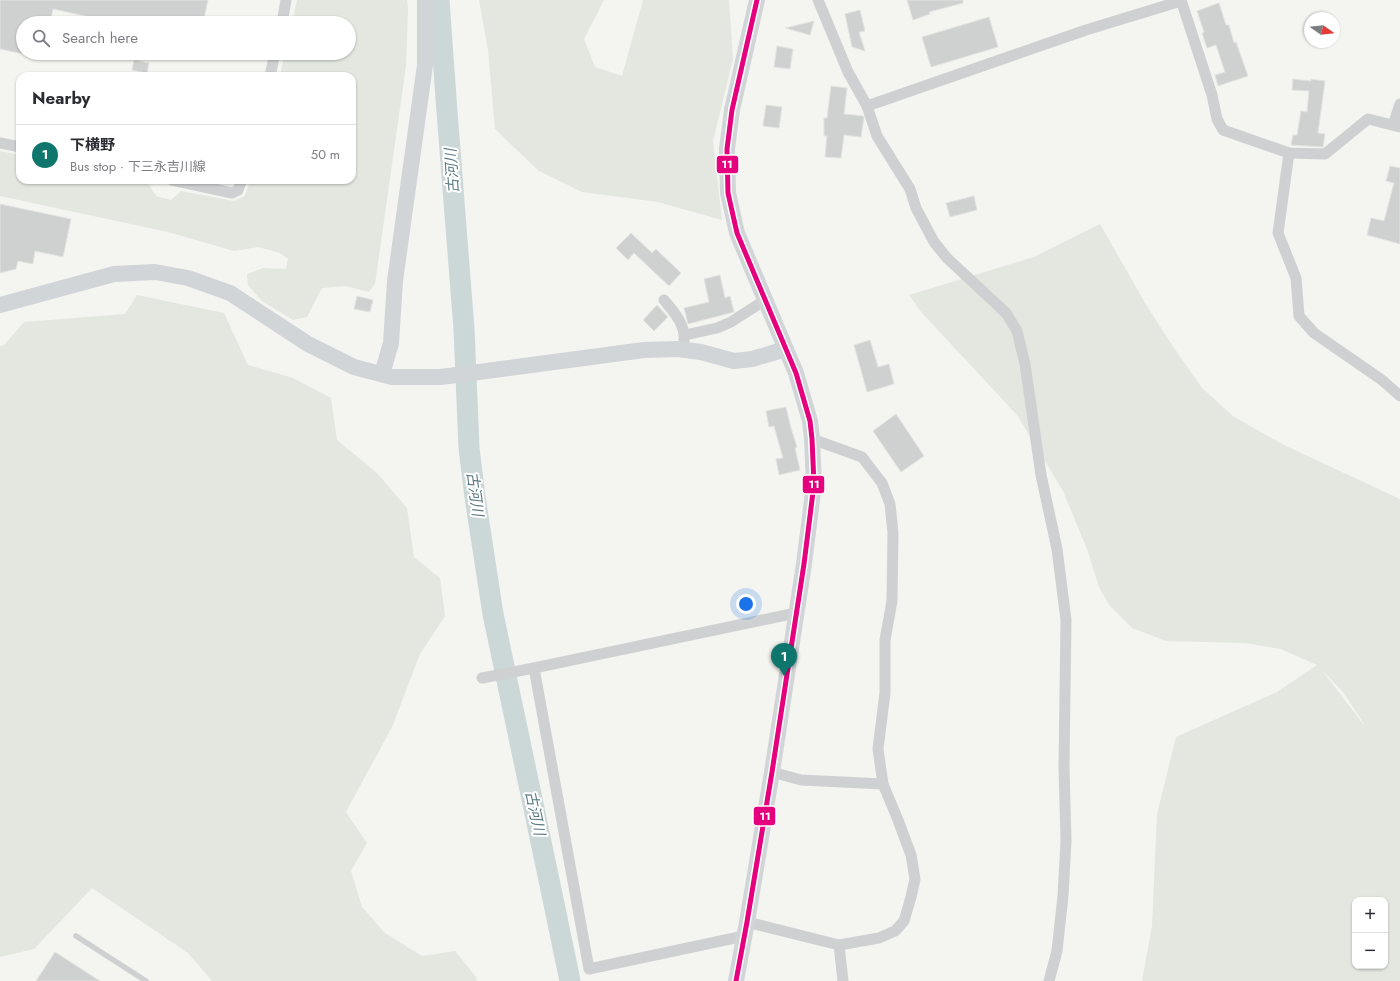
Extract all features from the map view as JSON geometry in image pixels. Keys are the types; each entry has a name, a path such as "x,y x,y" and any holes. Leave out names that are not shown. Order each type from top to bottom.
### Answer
{"street":[{"path":"283,16 286,0"},
{"path":"382,374 390,343 395,281 425,65 426,0"},
{"path":"736,981 772,772 804,564 814,484 810,421 796,373 737,233 728,194 727,149 732,110 757,0"},
{"path":"818,0 848,72 867,106 877,136 910,189 916,208 934,242 947,258 1006,313 1016,331 1025,364 1040,474 1057,549 1066,620 1064,767 1066,841 1063,896 1057,951 1049,981"},
{"path":"867,106 1086,30 1181,0 1212,95 1217,119 1223,130 1289,153 1325,154 1368,119 1397,126 1400,104"},
{"path":"271,72 273,60"},
{"path":"0,143 16,146"},
{"path":"1289,153 1278,233 1296,278 1299,316 1314,333 1382,380 1400,396"},
{"path":"190,184 232,193 238,190 240,184"},
{"path":"0,305 114,274 155,272 181,277 230,293 308,344 354,367 392,377 441,377 473,374 644,350 684,342 731,322 765,300"},
{"path":"664,300 678,316 684,342 701,352 734,361 752,359 786,349"},
{"path":"532,669 589,969 746,929 839,945 879,938 894,931 904,921 912,897 915,879 911,855 883,784 878,749 885,693 885,640 892,601 893,533 890,504 882,483 862,457 812,439"},
{"path":"482,678 532,669 796,613"},
{"path":"772,772 801,780 883,784"},
{"path":"839,945 843,981"}],"lane":[{"path":"76,936 146,981"}],"shaded area":[{"path":"297,0 407,0 406,66 375,284 369,292 345,286 322,288 307,317 293,320 262,301 248,285 247,274 263,268 286,269 288,259 280,253 258,247 234,251 168,232 0,196 0,151 16,154 16,184 149,184 156,196 171,200 181,191 234,201 245,196 249,184 356,184 356,72 281,72 283,60 356,60 356,16 294,16"},
{"path":"479,0 604,0 584,39 595,67 622,76 643,0 729,0 733,59 713,141 722,220 658,202 582,192 539,171 495,129 488,50"},
{"path":"1100,224 1145,303 1202,388 1234,417 1284,445 1400,499 1400,981 1142,981 1152,926 1157,814 1176,737 1277,692 1317,665 1281,649 1245,643 1166,641 1132,628 1109,605 1099,587 1087,549 1063,491 1017,415 922,313 909,295 1034,257","holes":["1321,669 1343,692 1364,724"]},
{"path":"137,295 224,313 248,365 293,378 331,398 337,440 377,473 407,508 414,557 440,578 445,616 420,654 392,727 346,812 367,843 351,871 362,907 385,933 422,956 455,951 476,977 477,981 212,981 188,953 92,888 34,949 0,957 0,346 4,345 24,322 125,314"}],"building":[{"path":"0,0 208,0 205,16 85,16 53,9 52,16 16,16 16,52 0,49"},
{"path":"907,0 963,0 963,3 929,12 930,14 913,20"},
{"path":"1219,3 1226,25 1229,25 1234,43 1236,42 1248,76 1218,86 1215,75 1225,72 1216,45 1207,48 1202,33 1204,32 1197,11"},
{"path":"860,10 865,31 859,32 865,51 852,47 845,14"},
{"path":"989,17 998,47 931,67 922,37"},
{"path":"814,21 810,35 785,28"},
{"path":"777,46 793,49 790,69 774,67"},
{"path":"134,60 149,63 147,72 132,70"},
{"path":"1293,79 1325,81 1318,133 1325,134 1323,147 1291,145 1293,135 1297,135 1301,111 1307,112 1309,91 1292,90"},
{"path":"831,86 847,88 844,114 863,116 864,118 861,137 844,135 841,158 825,157 827,136 824,136 824,118 827,118"},
{"path":"766,105 782,107 779,128 763,126"},
{"path":"1390,166 1400,168 1400,244 1367,235 1371,218 1384,221 1394,183 1386,181"},
{"path":"974,196 977,210 950,217 946,203"},
{"path":"0,204 71,219 63,257 35,251 33,264 18,261 16,269 0,273"},
{"path":"631,233 652,253 656,249 681,273 669,286 634,253 628,260 616,248"},
{"path":"720,275 725,298 730,296 734,312 688,324 684,308 709,302 704,279"},
{"path":"357,296 373,300 370,312 354,309"},
{"path":"657,305 668,317 654,331 643,320"},
{"path":"870,340 878,367 889,364 894,384 867,392 854,345"},
{"path":"786,407 797,447 795,448 800,470 779,475 776,459 783,458 774,426 769,427 766,411"},
{"path":"896,414 924,456 901,472 873,431"},
{"path":"55,952 100,981 36,981"}],"waterway":[{"name":"古河川","path":"439,0 464,329 469,448 475,497 493,614 570,981"}],"transit line":[{"name":"11","path":"736,981 772,772 804,564 814,484 810,421 796,373 737,233 728,193 727,149 732,110 757,0"}],"place":[{"name":"下横野","path":"784,676"}]}
